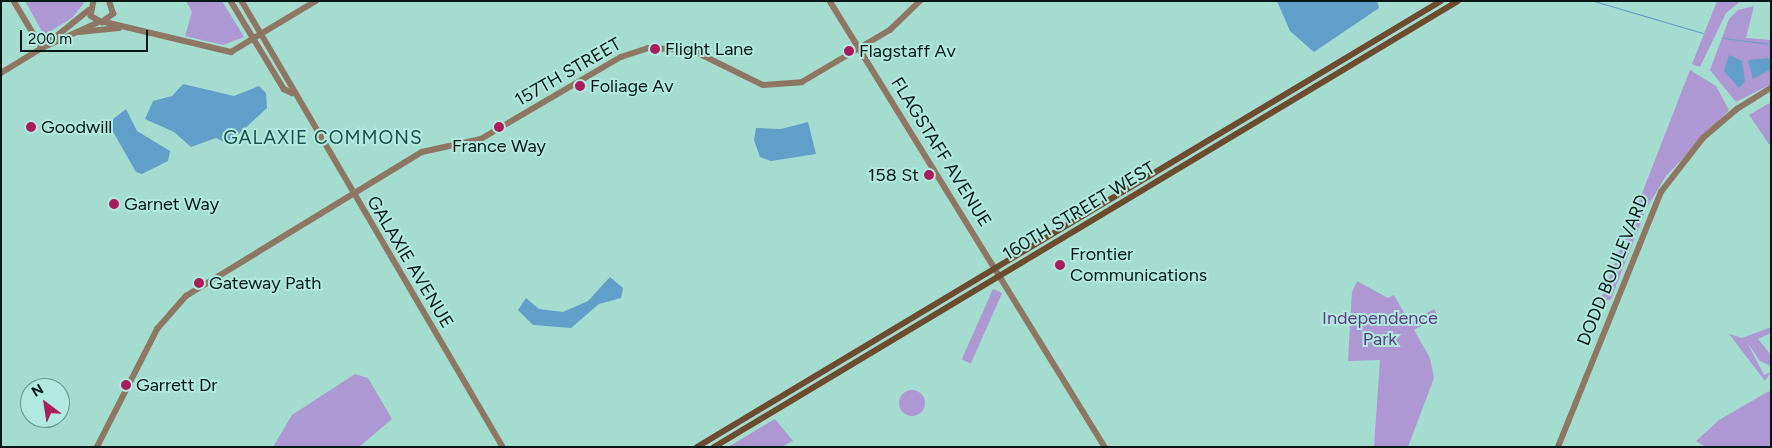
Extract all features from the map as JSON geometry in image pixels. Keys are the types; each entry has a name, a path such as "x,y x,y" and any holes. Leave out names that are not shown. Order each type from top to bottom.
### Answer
{"main road":[{"name":"160TH STREET WEST","path":"697,447 1441,1"},
{"name":"160TH STREET WEST","path":"714,447 1458,1"}],"street":[{"path":"14,1 42,48"},
{"path":"1,73 42,48 89,10 94,1"},
{"path":"102,22 112,14 109,1"},
{"name":"GALAXIE AVENUE","path":"232,1 284,89 292,93"},
{"name":"GALAXIE AVENUE","path":"242,1 291,84 292,93 502,447"},
{"path":"70,36 86,24 102,22 226,52 254,39 316,1"},
{"name":"FLAGSTAFF AVENUE","path":"830,1 1105,447"},
{"name":"157TH STREET","path":"97,447 151,340 176,306 208,280 430,148 489,136 636,50 660,46 692,50 749,81 779,86 809,79 892,29 920,1"},
{"path":"89,10 102,22"},
{"path":"42,48 93,28 132,29"},
{"name":"DODD BOULEVARD","path":"1558,447 1662,192 1703,138 1737,109 1771,88"}],"green space":[{"path":"25,1 82,1 84,3 72,18 44,35"},
{"path":"186,1 222,1 244,37 223,45 185,36 192,12"},
{"path":"1717,1 1741,1 1726,13 1700,67 1692,64"},
{"path":"1754,6 1746,38 1771,40 1771,84 1736,102 1710,70 1729,19 1738,10"},
{"path":"1690,70 1716,86 1729,110 1666,176 1646,209 1611,299 1599,304"},
{"path":"1771,102 1771,147 1749,115"},
{"name":"Independence Park","path":"1357,281 1388,298 1394,295 1410,323 1434,309 1438,316 1414,330 1430,358 1434,378 1408,447 1374,447 1380,360 1348,361 1352,292"},
{"path":"993,289 1002,293 971,363 962,359"},
{"path":"1771,327 1771,333 1758,339 1771,355 1771,366 1760,361 1747,342 1764,375 1771,372 1765,381 1729,334 1742,338"},
{"path":"355,374 368,378 392,419 359,447 273,447 292,415"},
{"path":"912,390 921,394 925,403 921,412 912,416 903,412 899,403 903,394"},
{"path":"1771,390 1771,447 1705,447 1696,441 1719,420"},
{"path":"775,419 793,441 781,447 728,447"}],"water":[{"path":"1277,1 1377,1 1379,8 1314,52 1290,31"},
{"path":"1729,55 1742,61 1745,81 1739,88 1724,71"},
{"path":"1771,58 1771,69 1753,79 1748,60"},
{"path":"183,84 234,96 259,86 266,93 267,108 228,144 216,138 191,147 174,132 145,119 153,101 172,96"},
{"path":"126,109 137,131 170,151 168,161 142,174 136,172 108,123"},
{"path":"808,122 816,154 771,161 760,157 754,140 756,128 781,129"},
{"path":"610,277 623,288 621,298 599,304 571,328 533,325 518,310 526,298 539,309 563,312 588,301"}],"waterway":[{"path":"1594,1 1703,33"},
{"path":"1723,38 1771,44"}],"place":[{"name":"Flight Lane","path":"655,49"},
{"name":"Flagstaff Av","path":"849,51"},
{"name":"Foliage Av","path":"580,86"},
{"name":"Goodwill","path":"31,127"},
{"name":"France Way","path":"499,127"},
{"name":"158 St","path":"929,175"},
{"name":"Garnet Way","path":"114,204"},
{"name":"Frontier Communications","path":"1060,265"},
{"name":"Gateway Path","path":"199,283"},
{"name":"Garrett Dr","path":"126,385"}],"district":[{"name":"GALAXIE COMMONS","path":"323,138"}]}
